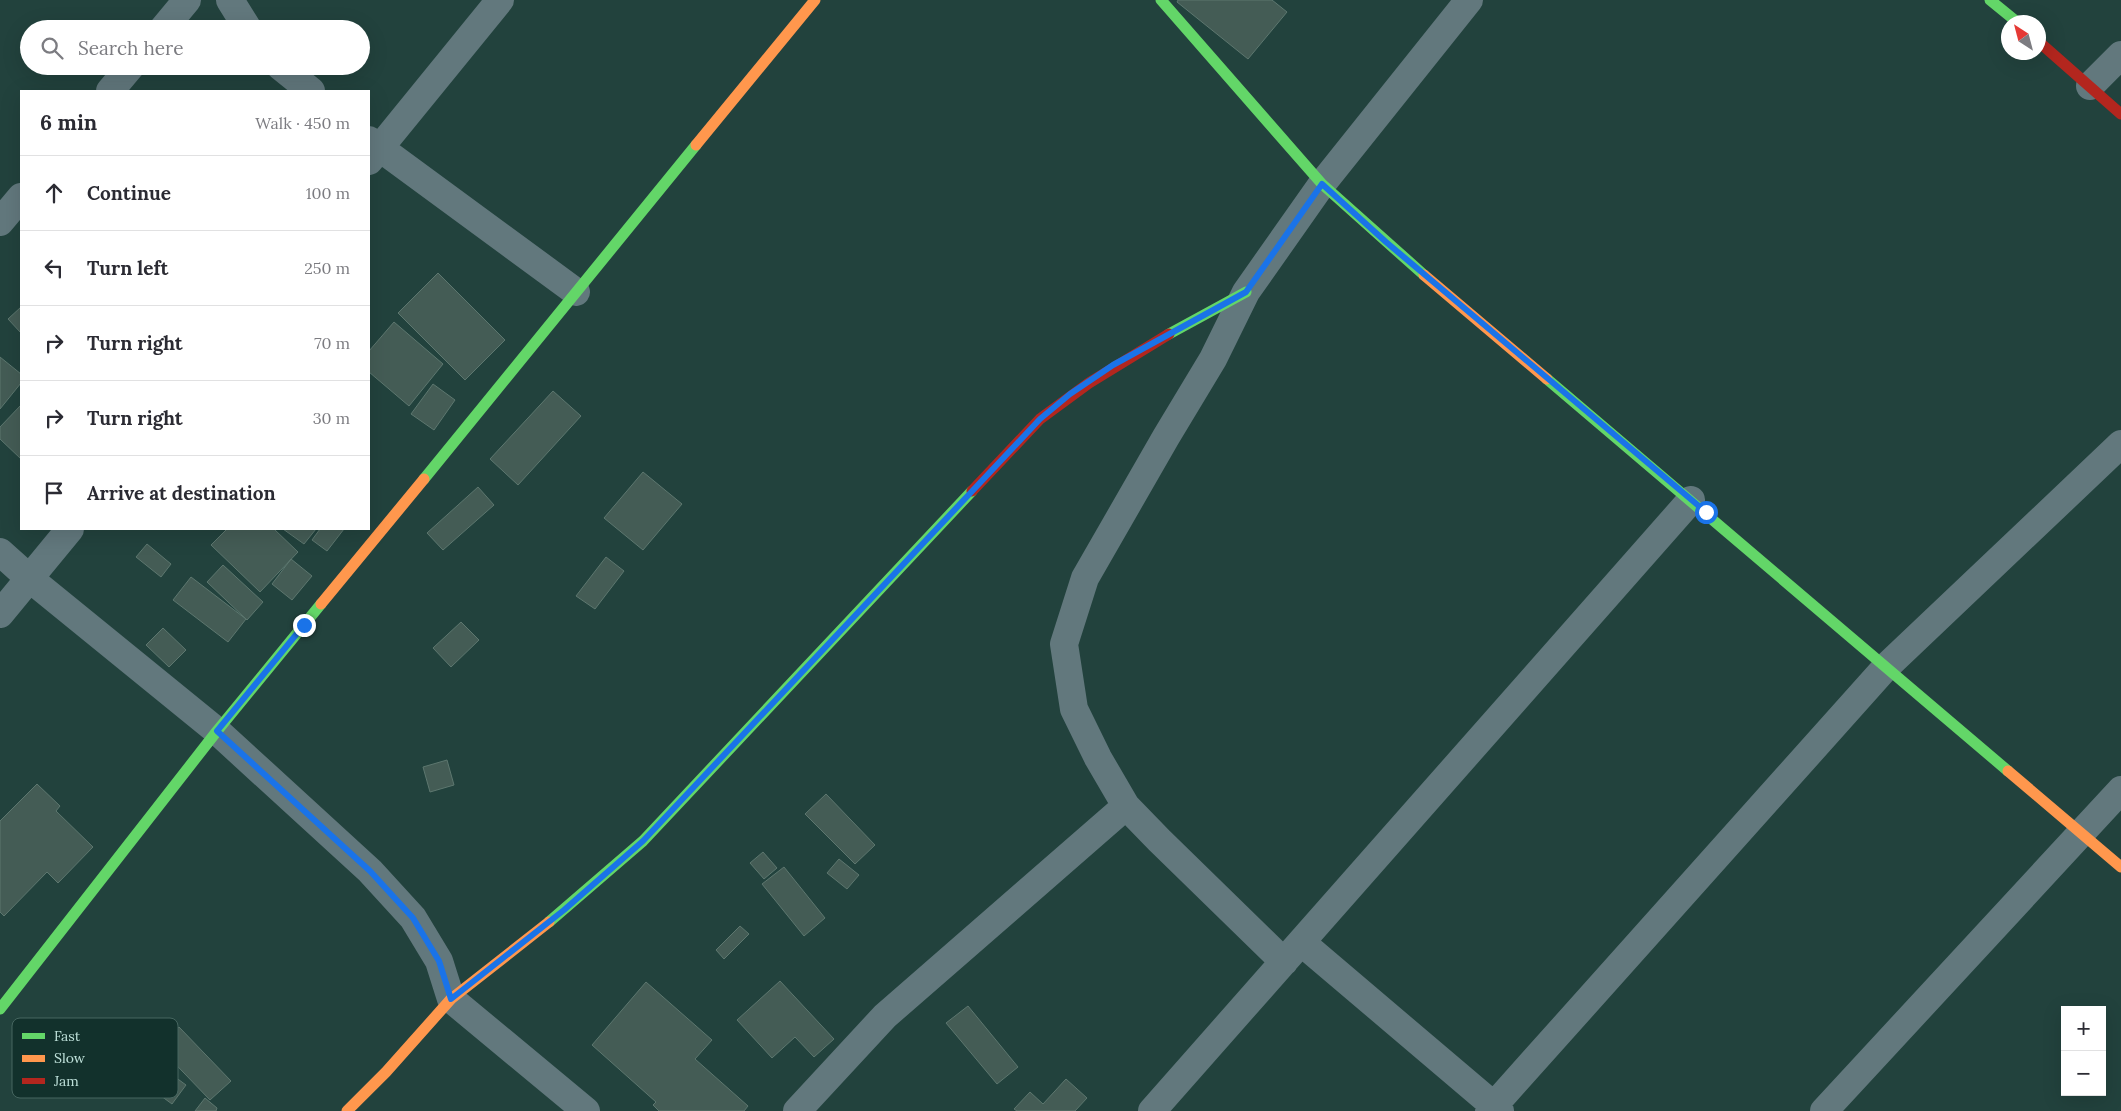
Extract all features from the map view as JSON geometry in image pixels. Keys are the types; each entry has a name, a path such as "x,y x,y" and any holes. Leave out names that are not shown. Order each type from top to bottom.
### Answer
{"main road":[{"path":"0,1009 217,731 815,0"},
{"path":"1161,0 1322,184 1386,242 2121,867"},
{"path":"1990,0 2008,15"},
{"path":"2046,48 2121,114"},
{"path":"347,1111 386,1072 451,999 564,910 643,841 1040,419 1070,394 1113,365 1246,292"}],"street":[{"path":"170,20 187,0"},
{"path":"230,0 242,20"},
{"path":"500,0 372,150 576,292"},
{"path":"1469,0 1322,184 1246,292 1213,359 1085,578 1064,644 1074,709 1098,758 1126,806 1158,840 1292,952 1495,1109 1886,667 2121,444"},
{"path":"2090,86 2121,55"},
{"path":"111,90 123,75"},
{"path":"291,75 309,90"},
{"path":"0,222 20,198"},
{"path":"1152,1111 1691,500"},
{"path":"0,614 69,530"},
{"path":"0,552 29,578 217,731 370,871 413,918 439,961 451,999 586,1111"},
{"path":"1824,1111 2121,790"},
{"path":"797,1111 885,1016 1126,806"}],"building":[{"path":"1178,0 1272,0 1287,12 1248,59 1177,2"},
{"path":"438,273 505,340 465,380 398,313"},
{"path":"20,308 20,332 8,319"},
{"path":"394,322 443,364 409,406 370,373 370,350"},
{"path":"0,357 20,373 20,384 0,409"},
{"path":"433,384 455,400 434,430 411,414"},
{"path":"553,391 581,416 518,485 490,459"},
{"path":"20,406 20,458 0,439 0,427"},
{"path":"643,472 682,504 643,550 604,518"},
{"path":"478,487 494,505 443,550 427,533"},
{"path":"226,530 275,530 298,552 260,592 211,545"},
{"path":"284,530 315,530 304,544"},
{"path":"319,530 343,530 327,551 312,540"},
{"path":"147,544 171,564 161,577 136,557"},
{"path":"606,557 624,571 595,609 576,596"},
{"path":"291,559 312,576 292,600 272,584"},
{"path":"223,565 263,602 247,620 207,582"},
{"path":"191,577 246,619 228,642 173,600"},
{"path":"461,622 479,640 451,667 433,648"},
{"path":"163,628 186,650 169,667 146,645"},
{"path":"447,760 454,785 430,792 423,767"},
{"path":"37,784 60,806 56,811 93,847 58,883 47,872 4,916 0,912 0,821"},
{"path":"826,794 875,845 855,864 805,814"},
{"path":"763,852 777,868 764,879 750,863"},
{"path":"839,859 859,875 847,889 827,873"},
{"path":"784,867 825,918 804,936 762,884"},
{"path":"740,926 749,934 724,959 716,950"},
{"path":"780,981 834,1039 814,1057 795,1037 772,1058 737,1020"},
{"path":"646,982 712,1040 695,1059 748,1106 744,1111 659,1111 653,1105 656,1102 592,1045"},
{"path":"968,1006 1018,1067 997,1084 946,1023"},
{"path":"178,1028 231,1081 210,1100 178,1067"},
{"path":"178,1079 186,1085 178,1096"},
{"path":"1066,1079 1087,1098 1075,1111 1017,1111 1014,1109 1030,1092 1043,1104"},
{"path":"164,1098 176,1098 172,1104"},
{"path":"205,1098 217,1108 216,1111 195,1111"}],"traffic: fast":[{"path":"1161,0 1322,184 1424,275"},
{"path":"1990,0 2008,15"},
{"path":"424,479 696,145"},
{"path":"1169,334 1246,292"},
{"path":"1547,379 2008,771"},
{"path":"549,922 643,841 972,491"},
{"path":"0,1009 217,731 321,604"}],"traffic: slow":[{"path":"696,145 815,0"},
{"path":"1424,275 1547,379"},
{"path":"321,604 424,479"},
{"path":"2008,771 2121,867"},
{"path":"347,1111 386,1072 451,999 549,922"}],"traffic: jam":[{"path":"2046,48 2121,114"},
{"path":"972,491 1040,419 1089,383 1169,334"}],"route":[{"path":"304,625 217,731 370,871 413,918 439,961 451,999 564,910 643,841 1040,419 1070,394 1113,365 1246,292 1322,184 1386,242 1706,512"}]}
